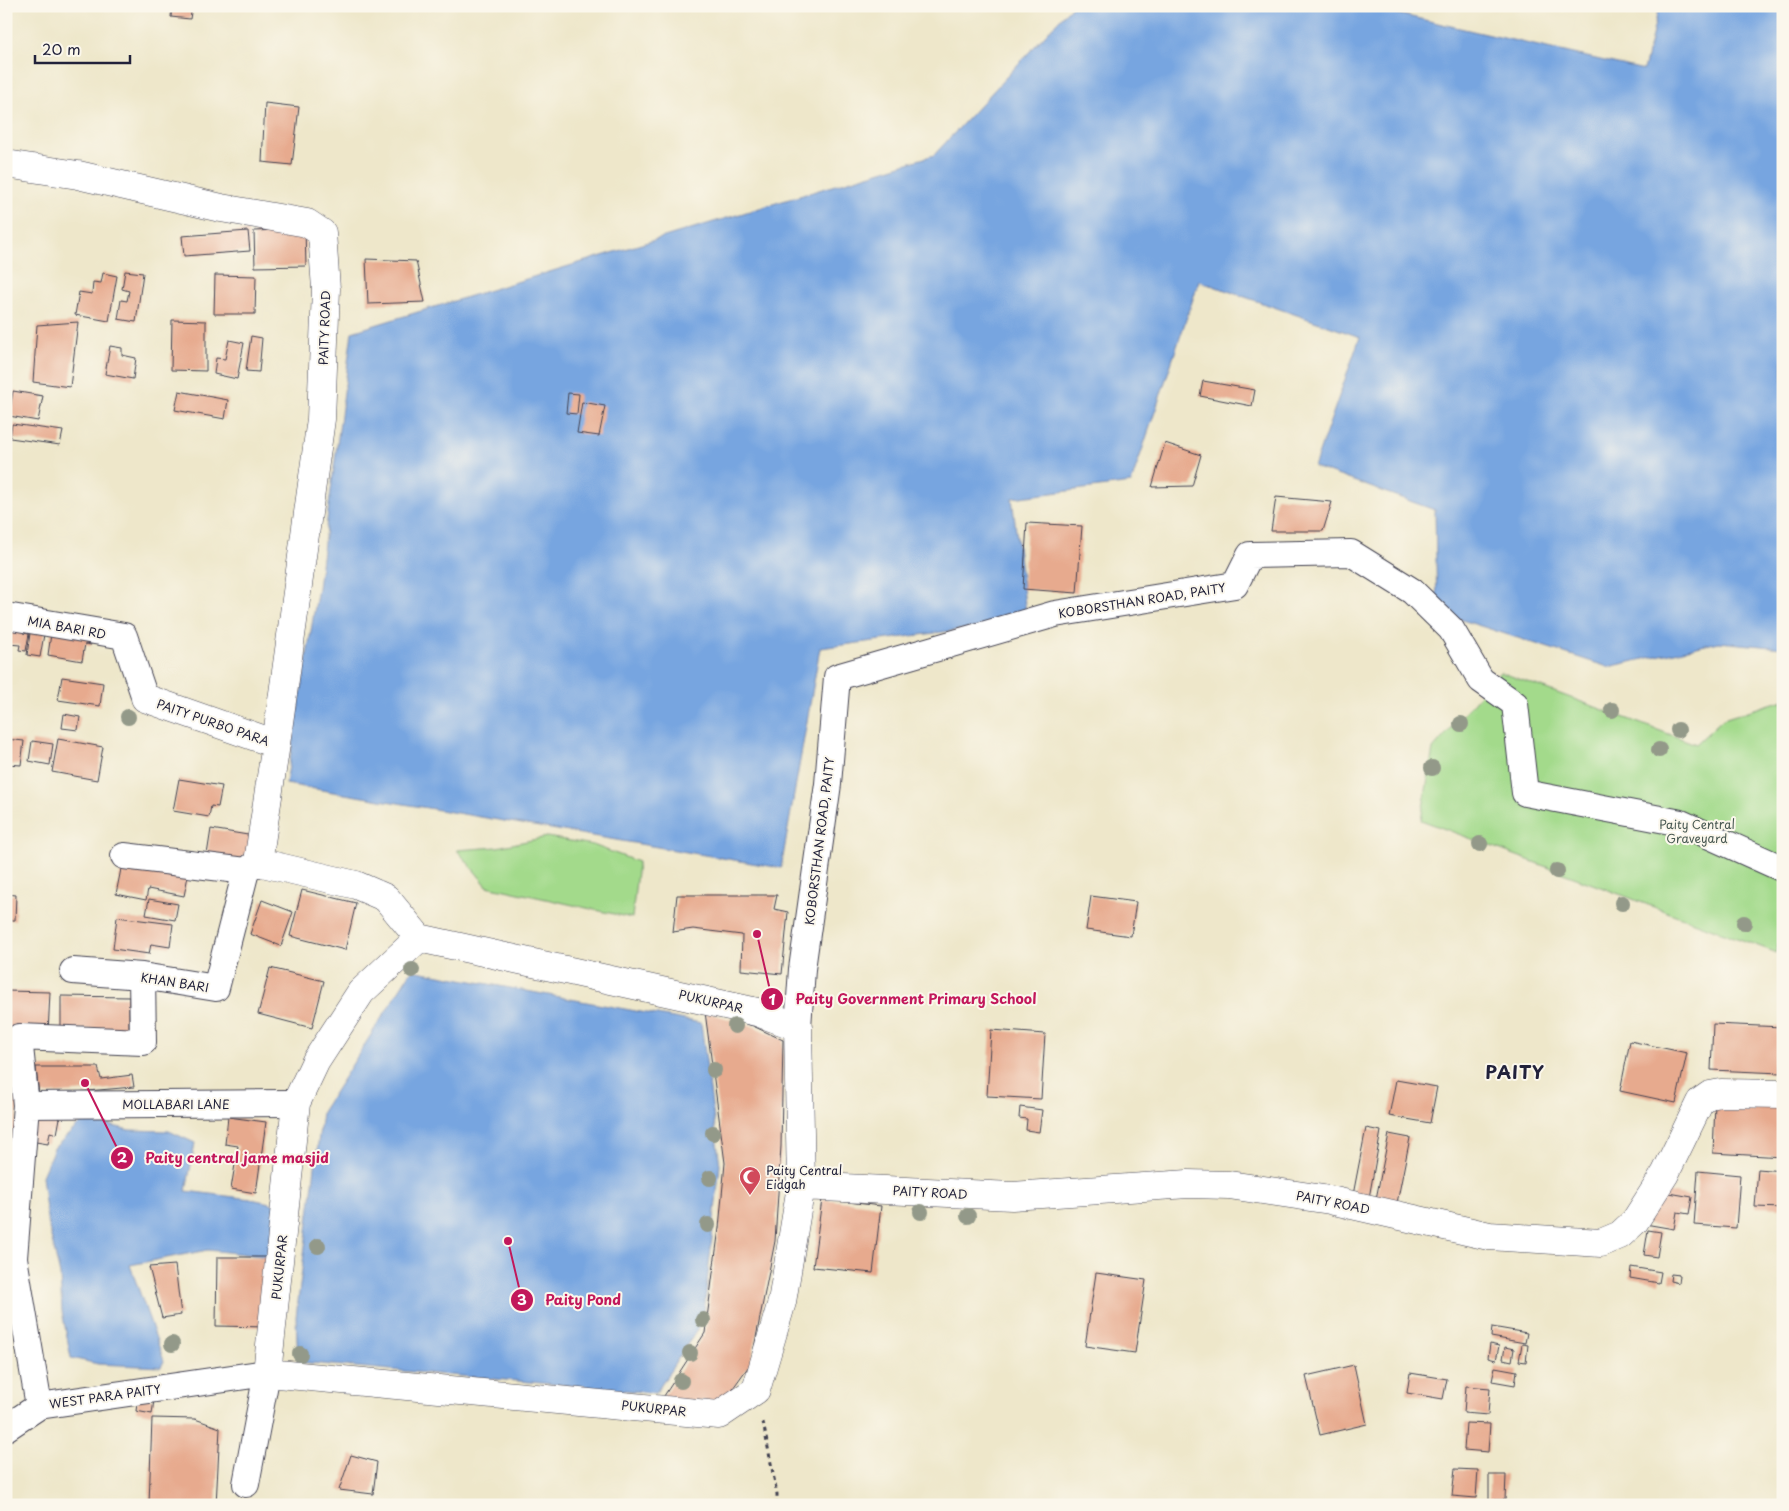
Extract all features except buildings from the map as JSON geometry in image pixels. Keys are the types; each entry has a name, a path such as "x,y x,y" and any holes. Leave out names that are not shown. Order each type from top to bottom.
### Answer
{"street":[{"name":"PAITY ROAD","path":"6,164 78,175 221,208 307,223 322,233 326,289 321,419 276,744"},
{"name":"KOBORSTHAN ROAD, PAITY","path":"798,1027 802,970 828,784 837,677 1055,614 1235,585 1250,555 1351,553 1412,591 1451,629 1481,680 1515,704 1525,793 1681,823 1783,869"},
{"name":"MIA BARI RD","path":"6,616 124,636 145,698"},
{"name":"PAITY PURBO PARA","path":"145,698 276,744 252,866"},
{"path":"124,856 252,866 356,885 386,898 419,938"},
{"name":"KHAN BARI","path":"73,971 142,976 216,988 252,866"},
{"name":"PUKURPAR","path":"756,1390 718,1415 268,1373 296,1103 316,1061 361,992 419,938 757,1012 798,1027"},
{"path":"10,1257 26,1105 19,1037 143,1042 142,976"},
{"path":"756,1390 782,1302 801,1186 798,1027"},
{"name":"PAITY ROAD","path":"801,1186 1012,1196 1188,1184 1229,1185 1330,1200 1489,1236 1601,1243 1620,1234 1635,1221 1665,1174 1700,1102 1710,1094 1721,1092 1783,1094"},
{"name":"MOLLABARI LANE","path":"26,1105 296,1103"},
{"name":"WEST PARA PAITY","path":"10,1257 39,1406 268,1373"},
{"path":"246,1484 268,1373"},
{"path":"6,1428 39,1406"}],"path":[{"path":"756,1390 777,1494 776,1505"}],"green space":[{"name":"Paity Central Graveyard","path":"1500,672 1696,744 1723,719 1783,700 1783,895 1777,953 1421,820 1433,749"},
{"path":"547,837 593,845 638,862 632,918 487,886 457,850 497,847"}],"water":[{"path":"1072,6 1363,6 1644,70 1659,6 1783,6 1783,648 1719,642 1608,667 1437,612 1435,510 1314,467 1360,337 1199,281 1131,483 1012,498 1027,621 820,648 781,868 286,784 318,588 352,332 934,155"},
{"path":"412,970 701,1023 720,1165 703,1320 656,1393 298,1362 296,1317 322,1112"},
{"path":"85,1119 129,1130 169,1131 195,1143 186,1191 251,1199 284,1206 280,1258 208,1250 130,1265 164,1361 161,1367 98,1364 71,1358 62,1311 60,1275 47,1219 42,1176 54,1148"}],"place":[{"name":"Paity Government Primary School","path":"757,934"},
{"name":"Paity central jame masjid","path":"85,1083"},
{"name":"Paity Central Eidgah","path":"750,1196"},
{"name":"Paity Pond","path":"508,1241"}],"district":[{"name":"PAITY","path":"1515,1071"}]}
